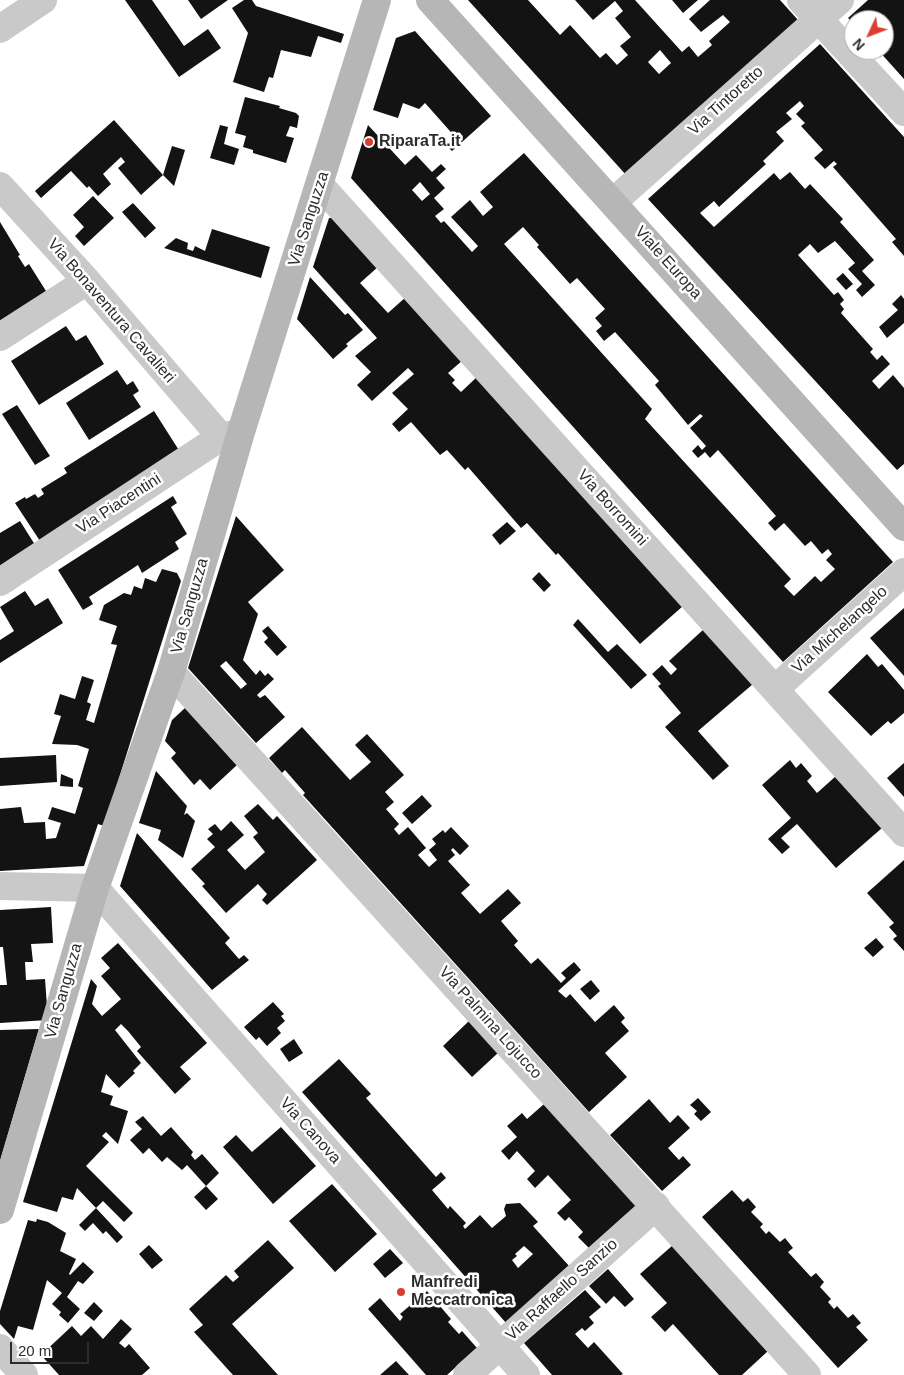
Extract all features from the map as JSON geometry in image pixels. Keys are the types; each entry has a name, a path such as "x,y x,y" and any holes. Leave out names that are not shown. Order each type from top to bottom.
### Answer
{"street":[{"path":"0,28 43,0"},
{"name":"Via Sanguzza","path":"0,1210 95,888 171,672 231,434 320,185 376,0"},
{"name":"Viale Europa","path":"430,0 904,527"},
{"name":"Via Tintoretto","path":"613,202 810,9 840,0"},
{"path":"810,9 904,112"},
{"name":"Via Borromini","path":"320,185 904,833"},
{"name":"Via Bonaventura Cavalieri","path":"1,188 231,434"},
{"path":"0,338 87,282"},
{"name":"Via Piacentini","path":"0,582 231,434"},
{"name":"Via Michelangelo","path":"775,688 904,572"},
{"name":"Via Palmina Lojucco","path":"171,672 807,1375"},
{"path":"0,886 95,888"},
{"name":"Via Canova","path":"95,888 526,1375"},
{"name":"Via Raffaello Sanzio","path":"467,1375 656,1206"},
{"path":"0,1348 24,1375"}],"building":[{"path":"125,0 152,0 184,46 208,29 221,48 179,77"},
{"path":"188,0 228,0 201,19"},
{"path":"244,0 252,0 256,6 344,34 341,43 318,36 311,57 281,50 273,78 269,77 264,92 233,82 248,33 232,8"},
{"path":"468,0 528,0 560,35 570,25 600,58 606,53 617,65 628,55 620,46 631,37 615,18 623,11 615,1 593,20 575,0 635,0 682,52 689,46 698,57 712,45 709,41 730,22 723,15 701,32 689,19 710,0 780,0 798,20 627,176","holes":["660,50 671,63 659,74 648,62"]},
{"path":"672,0 698,0 683,13"},
{"path":"868,0 904,0 904,79 887,60 894,60 894,10 857,10"},
{"path":"415,31 491,116 452,151 448,147 457,139 425,103 419,109 403,103 398,118 373,110 396,38"},
{"path":"820,44 904,137 904,256 892,242 896,239 833,167 837,164 834,161 825,169 814,158 823,150 801,126 805,123 796,114 804,106 800,101 786,113 792,119 776,132 784,141 763,161 766,164 719,207 714,201 700,213 714,227 774,173 780,180 790,172 805,189 810,184 843,219 840,222 874,260 862,271 875,285 862,297 856,290 862,284 848,269 855,263 835,241 818,253 810,244 798,255 834,295 838,292 844,300 840,304 844,309 841,313 873,349 870,352 877,360 882,355 890,364 872,381 879,389 893,375 904,388 904,464 897,470 648,199"},
{"path":"245,97 280,106 279,108 296,113 299,116 297,128 290,126 286,136 294,138 286,163 253,153 253,150 243,147 246,136 235,133"},
{"path":"114,120 163,175 141,195 118,168 125,162 121,157 103,174 111,184 98,196 89,186 87,188 71,171 41,198 35,191"},
{"path":"220,125 228,127 224,144 239,149 234,165 210,158"},
{"path":"368,125 405,165 416,155 432,172 441,164 446,169 436,178 445,188 434,198 444,209 435,216 441,223 444,221 472,252 478,246 451,217 470,200 483,216 493,207 480,192 524,153 893,562 783,662 351,178","holes":["420,182 430,194 422,201 412,190","523,227 539,245 537,247 570,284 577,278 605,309 595,318 602,326 596,331 604,341 615,332 659,381 655,385 688,425 700,414 703,416 690,428 706,446 702,450 698,445 692,451 698,458 705,452 710,458 718,450 776,516 768,523 775,531 784,523 805,546 811,541 822,554 828,549 832,554 826,560 835,569 821,582 815,576 794,596 784,586 791,579 645,419 652,409 504,244"]},
{"path":"172,146 185,150 174,186 163,175"},
{"path":"93,196 114,218 84,246 75,236 84,227 73,215"},
{"path":"133,203 156,228 145,238 122,212"},
{"path":"329,218 336,218 379,266 360,283 388,313 407,296 463,360 448,373 455,380 452,383 461,392 478,376 683,606 640,644 558,553 556,555 527,523 521,528 468,467 465,470 447,450 440,455 411,422 399,432 392,424 408,409 392,393 414,374 408,368 372,401 357,385 371,372 355,356 377,338 313,267"},
{"path":"0,222 25,267 29,264 51,299 0,331"},
{"path":"212,229 270,247 261,278 164,248 176,238 188,243 187,249 193,251 195,246 205,251"},
{"path":"843,273 853,284 846,290 836,279"},
{"path":"310,277 345,315 348,313 363,330 346,344 348,346 333,359 297,319"},
{"path":"901,295 904,299 904,323 887,338 879,327 898,310 892,304"},
{"path":"66,326 76,341 86,335 104,364 39,405 11,361"},
{"path":"117,370 127,385 133,381 139,391 133,395 141,407 89,440 66,403"},
{"path":"17,405 50,456 35,465 2,414"},
{"path":"154,411 182,455 42,544 15,503 35,494 38,498 44,494 41,489 67,473 64,468"},
{"path":"173,496 177,503 171,507 187,534 175,542 179,549 142,573 138,565 89,597 93,604 83,610 58,570"},
{"path":"236,516 284,570 248,602 258,614 243,660 256,675 260,670 265,676 268,673 274,679 257,695 260,698 265,695 285,717 256,743 188,668","holes":["226,661 247,684 241,689 220,666"]},
{"path":"20,521 37,548 0,571 0,533"},
{"path":"507,522 516,531 500,545 492,535"},
{"path":"162,569 177,573 181,581 104,826 98,824 84,866 0,871 0,809 21,807 24,823 45,822 46,839 56,838 61,823 48,819 52,807 75,814 83,788 78,786 89,749 77,745 52,744 61,716 54,714 60,694 75,699 82,676 94,680 87,702 91,704 86,720 94,723 117,645 111,644 117,626 99,620 104,605 124,593 131,595 134,586 142,589 145,578 156,582"},
{"path":"539,572 551,585 544,592 532,579"},
{"path":"25,591 35,606 48,598 63,623 0,663 0,640 14,631 0,607"},
{"path":"904,608 904,676 870,638"},
{"path":"578,619 608,652 617,644 647,675 631,689 573,625"},
{"path":"268,626 287,647 277,656 264,642 268,638 262,631"},
{"path":"704,629 753,684 698,731 729,766 713,780 665,727 681,713 658,686 661,684 652,674 662,665 671,675 677,669 669,661"},
{"path":"867,654 878,667 882,664 904,690 904,713 891,724 888,721 871,736 828,692"},
{"path":"185,708 237,765 210,790 200,779 194,785 171,758 176,753 165,741 172,720"},
{"path":"302,727 350,780 371,762 355,745 367,734 404,775 385,792 394,802 386,809 399,824 394,829 399,835 408,827 426,848 418,855 429,867 437,860 429,850 436,844 432,839 443,830 445,833 451,827 469,846 460,855 453,848 451,850 455,855 448,861 470,885 461,893 480,914 508,889 521,903 501,921 518,941 514,945 531,964 538,958 561,983 566,978 561,973 574,962 581,970 558,991 566,998 570,994 595,1022 614,1005 625,1018 621,1022 629,1031 605,1053 627,1077 589,1112 303,795 305,793 285,770 282,773 269,758"},
{"path":"56,755 57,782 0,786 0,758"},
{"path":"790,760 796,768 801,763 812,776 807,781 817,793 836,776 882,828 836,868 797,824 781,838 790,847 782,854 768,839 791,818 762,785"},
{"path":"904,763 904,797 887,778"},
{"path":"156,771 187,806 184,815 187,813 195,821 183,858 158,840 161,830 139,823"},
{"path":"61,774 73,779 73,787 60,786"},
{"path":"422,795 432,806 412,824 402,813"},
{"path":"258,804 273,820 277,816 317,860 267,905 262,900 267,894 258,884 226,913 202,886 205,884 191,869 215,847 207,839 213,834 208,829 215,824 221,831 231,821 244,835 227,850 245,870 265,852 253,837 258,833 244,816"},
{"path":"137,833 230,938 225,943 239,959 244,955 249,960 212,990 120,886"},
{"path":"904,860 904,951 893,939 897,936 889,927 894,923 867,893"},
{"path":"51,907 53,943 31,944 33,962 25,962 26,980 45,979 48,1020 0,1023 0,985 7,985 3,947 0,947 0,910"},
{"path":"876,938 884,947 873,957 864,948"},
{"path":"118,943 207,1043 180,1067 191,1079 175,1094 137,1051 141,1047 128,1031 121,1024 115,1030 141,1063 133,1071 135,1073 119,1088 106,1074 101,1092 113,1096 110,1105 128,1111 118,1144 106,1132 102,1136 109,1142 86,1166 133,1213 124,1222 103,1201 96,1208 77,1188 73,1200 62,1197 57,1212 23,1202 91,979 97,986 92,1004 102,1016 121,999 101,976 110,968 101,958"},
{"path":"591,980 600,991 590,1000 580,989"},
{"path":"273,1002 284,1014 281,1016 285,1021 277,1028 281,1033 267,1046 259,1037 256,1040 244,1027"},
{"path":"470,1020 499,1052 472,1077 443,1046"},
{"path":"39,1029 0,1161 0,1030"},
{"path":"294,1039 303,1053 289,1062 280,1049"},
{"path":"339,1059 371,1094 366,1098 436,1177 441,1172 446,1178 432,1190 448,1209 450,1206 466,1223 463,1226 465,1229 480,1215 492,1228 506,1216 504,1209 506,1204 520,1203 538,1222 533,1226 570,1267 507,1324 302,1092","holes":["524,1246 533,1254 518,1268 512,1260 517,1256 515,1254"]},
{"path":"698,1098 711,1112 701,1121 694,1114 697,1111 690,1105"},
{"path":"649,1099 670,1123 678,1115 690,1128 668,1148 679,1160 683,1156 691,1165 662,1191 610,1135"},
{"path":"544,1104 639,1208 591,1250 578,1237 583,1232 569,1217 565,1221 557,1213 571,1200 548,1175 535,1188 527,1179 535,1171 517,1151 509,1160 501,1151 517,1137 507,1126 522,1113 527,1119"},
{"path":"143,1116 161,1136 171,1127 193,1152 191,1155 195,1160 202,1154 219,1173 206,1186 187,1165 182,1170 167,1157 162,1162 149,1148 143,1154 130,1140 142,1129 135,1122"},
{"path":"281,1127 316,1166 273,1204 223,1147 236,1135 252,1152"},
{"path":"332,1184 377,1234 335,1272 289,1221"},
{"path":"206,1186 218,1199 206,1210 194,1197"},
{"path":"732,1190 743,1202 748,1198 756,1207 751,1212 763,1224 760,1227 766,1234 769,1231 780,1242 785,1238 793,1248 788,1252 811,1277 816,1273 824,1282 820,1287 831,1299 828,1302 834,1309 837,1306 848,1318 853,1314 861,1323 856,1327 868,1340 838,1368 702,1217"},
{"path":"96,1208 123,1237 117,1243 106,1231 103,1234 93,1223 85,1231 79,1225"},
{"path":"37,1219 48,1222 66,1233 60,1251 76,1259 70,1275 83,1262 94,1272 83,1284 78,1281 67,1297 80,1309 68,1323 59,1315 61,1312 52,1304 62,1293 47,1280 33,1330 18,1326 14,1339 0,1324 0,1311 28,1220 36,1222"},
{"path":"268,1240 294,1268 232,1324 278,1375 233,1375 194,1332 203,1325 189,1309 226,1275 233,1282 239,1277 234,1271"},
{"path":"149,1245 163,1260 152,1269 139,1254"},
{"path":"673,1245 768,1351 742,1375 719,1375 673,1324 665,1332 651,1317 667,1303 640,1274"},
{"path":"390,1249 403,1263 385,1278 373,1264"},
{"path":"608,1269 634,1299 625,1307 614,1296 606,1304 589,1286"},
{"path":"585,1290 601,1307 589,1317 594,1323 585,1331 582,1328 575,1334 588,1348 594,1342 623,1374 621,1375 552,1375 524,1343"},
{"path":"427,1291 451,1319 448,1322 459,1334 462,1331 477,1348 447,1375 426,1375 368,1309 380,1298 400,1321 403,1317 400,1314"},
{"path":"94,1302 103,1311 94,1321 84,1313"},
{"path":"121,1319 132,1329 119,1343 125,1348 129,1344 150,1368 142,1375 59,1375 41,1355 72,1326 81,1336 91,1326 103,1339"},
{"path":"396,1361 409,1375 380,1375"}],"place":[{"name":"RiparaTa.it","path":"369,142"},
{"name":"Manfredi Meccatronica","path":"401,1292"}]}
